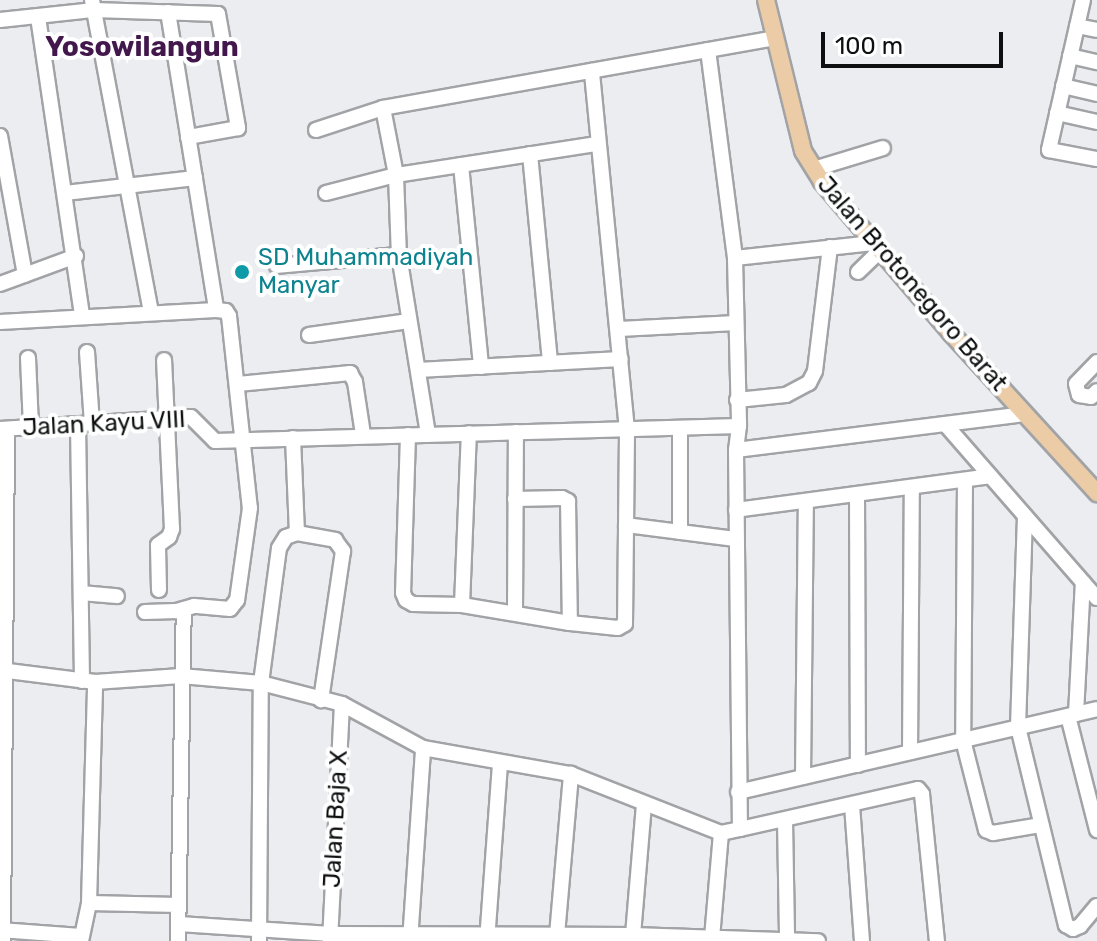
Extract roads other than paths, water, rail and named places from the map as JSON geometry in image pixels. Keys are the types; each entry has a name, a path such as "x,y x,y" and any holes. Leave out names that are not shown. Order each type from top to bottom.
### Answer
{"main road":[{"name":"Jalan Brotonegoro Barat","path":"766,0 803,151 814,169 877,247 1097,493"}],"street":[{"path":"1083,0 1049,150 1097,159"},
{"path":"93,5 151,312"},
{"path":"0,20 38,17 93,5 218,14 239,124 234,131 188,137"},
{"path":"168,12 216,310"},
{"path":"38,17 76,256 82,316"},
{"path":"1077,26 1097,30"},
{"path":"316,130 383,108 775,38"},
{"path":"708,50 735,258 739,426 736,539 740,829"},
{"path":"1070,56 1097,62"},
{"path":"408,435 403,593 413,604 462,605 618,628 625,624 627,430 592,71"},
{"path":"1063,86 1097,94"},
{"path":"383,108 396,175 399,255 428,435"},
{"path":"1057,113 1097,122"},
{"path":"0,136 3,170 25,275"},
{"path":"326,193 396,175 597,144"},
{"path":"814,169 883,148"},
{"path":"530,154 550,363"},
{"path":"461,165 481,367"},
{"path":"65,193 195,178"},
{"path":"735,258 830,247 877,247"},
{"path":"737,400 786,395 809,383 815,371 830,247"},
{"path":"858,272 877,247"},
{"path":"277,266 399,255"},
{"path":"0,284 76,256"},
{"path":"0,322 216,310 226,311 229,316 245,440 250,508 237,600 230,609 194,606 145,612"},
{"path":"309,335 409,321"},
{"path":"619,329 736,323"},
{"path":"3,429 3,934 81,938 89,903 89,682 81,593 87,352"},
{"path":"28,358 31,427"},
{"path":"418,370 621,359"},
{"path":"159,590 158,545 172,534 164,360"},
{"path":"1097,362 1076,384 1079,395 1091,397 1097,391"},
{"path":"238,384 350,373 355,382 363,434"},
{"path":"736,450 1024,414"},
{"name":"Jalan Kayu VIII","path":"3,429 168,418 196,419 215,441 363,434 680,430 739,426"},
{"path":"945,424 1097,598"},
{"path":"680,430 680,532"},
{"path":"515,613 516,432"},
{"path":"462,605 469,433"},
{"path":"293,438 297,533"},
{"path":"736,510 990,476"},
{"path":"965,480 963,740 986,830 993,833 1041,825"},
{"path":"910,752 912,487"},
{"path":"857,494 858,765"},
{"path":"515,499 562,498 568,501 570,623"},
{"path":"803,777 806,501"},
{"path":"1025,516 1018,727 1066,925 1073,929 1080,926 1097,906"},
{"path":"626,525 736,539"},
{"path":"260,935 261,683 279,548 286,537 297,533 335,540 343,551 321,700"},
{"path":"1083,582 1072,715 1090,776 1097,830"},
{"path":"81,593 117,596"},
{"path":"178,941 184,609"},
{"path":"3,670 89,682 181,676 261,683 342,704 423,748 500,764 571,774 721,833 916,789 921,792 937,941"},
{"name":"Jalan Baja X","path":"330,938 342,704"},
{"path":"738,792 1097,709"},
{"path":"410,937 423,748"},
{"path":"487,938 500,764"},
{"path":"557,935 571,774"},
{"path":"633,935 644,803"},
{"path":"852,805 862,941"},
{"path":"785,820 787,939"},
{"path":"712,938 721,833"},
{"path":"89,903 179,905"},
{"path":"179,924 260,935 330,938 557,935 574,939 633,935 815,941"}],"place":[{"name":"SD Muhammadiyah Manyar","path":"242,272"}],"district":[{"name":"Yosowilangun","path":"142,47"}]}
